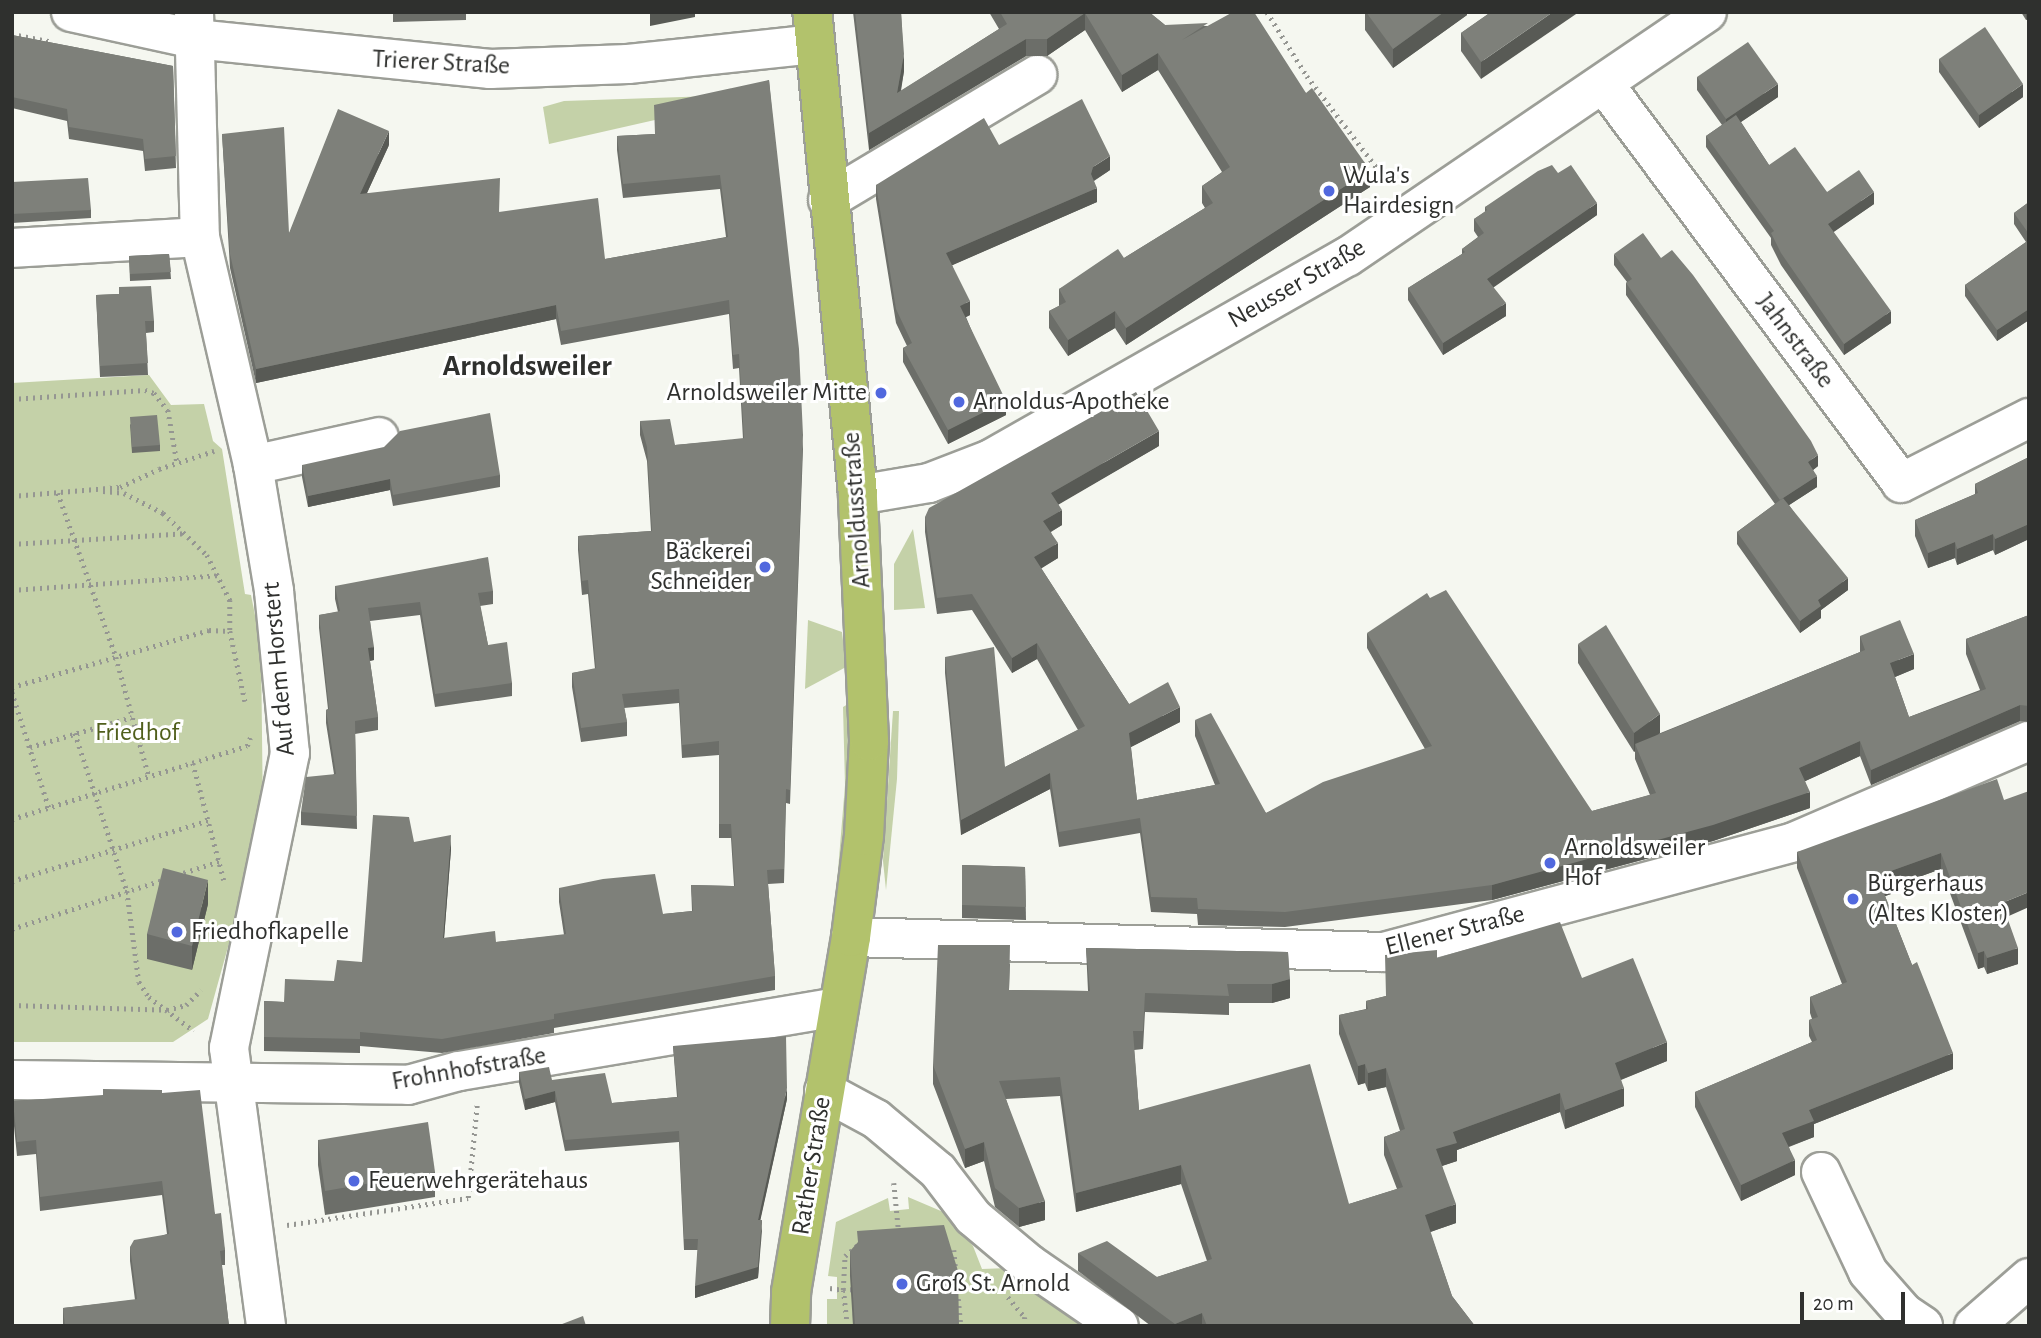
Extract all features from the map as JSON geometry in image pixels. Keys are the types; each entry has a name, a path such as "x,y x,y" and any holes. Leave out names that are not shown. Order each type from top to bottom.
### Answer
{"main road":[{"name":"Arnoldusstraße","path":"813,28 858,495 869,741 864,836 851,937 837,1007"},
{"name":"Rather Straße","path":"790,1326 837,1007"}],"street":[{"name":"Trierer Straße","path":"71,12 195,26 490,69 628,64 813,28"},
{"name":"Neusser Straße","path":"858,495 929,483 991,458 1413,215 1706,12"},
{"name":"Auf dem Horstert","path":"195,26 201,237 237,457 274,591 290,753 229,1048 266,1326"},
{"path":"828,200 1037,75"},
{"name":"Jahnstraße","path":"1604,84 1901,483 2029,418"},
{"path":"12,248 201,237"},
{"path":"237,457 380,437"},
{"name":"Ellener Straße","path":"851,937 905,942 1384,952 1794,842 2029,741"},
{"name":"Frohnhofstraße","path":"12,1080 408,1085 481,1067 837,1007"},
{"path":"824,1091 876,1119 938,1171 983,1225 1029,1264 1119,1326"},
{"path":"1821,1172 1868,1272 1904,1313 1923,1326"},
{"path":"1974,1326 2029,1278"}],"path":[{"path":"1267,12 1307,76 1413,215"},
{"path":"12,399 145,390 154,393 168,410 177,463"},
{"path":"103,491 177,463 237,457"},
{"path":"12,496 103,491 124,494 163,513 185,533 219,575 230,600 230,631 247,712"},
{"path":"58,493 116,657 149,777"},
{"path":"12,544 185,533"},
{"path":"12,590 219,575"},
{"path":"49,807 12,690 209,630 230,631"},
{"path":"30,747 132,717"},
{"path":"12,819 247,746 250,726"},
{"path":"75,733 127,891 139,982 191,1030"},
{"path":"193,763 224,885"},
{"path":"12,881 209,820"},
{"path":"12,929 220,861"},
{"path":"12,1005 167,1010 186,1005 206,980"},
{"path":"255,1230 468,1198 481,1067"},
{"path":"896,1208 900,1244"},
{"path":"952,1247 983,1225"},
{"path":"889,1238 909,1237"},
{"path":"847,1326 843,1290 845,1255 868,1240"},
{"path":"944,1243 952,1247"},
{"path":"952,1247 961,1326"},
{"path":"836,1289 855,1289"}],"green space":[{"path":"769,94 549,144 543,107 564,101"},
{"name":"Friedhof","path":"149,375 171,405 204,404 213,441 222,449 245,594 251,595 261,645 263,821 208,1019 173,1042 12,1042 12,383"},
{"path":"913,529 925,608 894,610 894,564"},
{"path":"808,620 842,632 846,667 805,689"},
{"path":"848,704 847,824 834,919 845,785 843,707"},
{"path":"893,711 899,711 897,779 886,890 883,861"},
{"path":"908,1197 948,1214 973,1246 982,1269 1008,1268 1091,1326 827,1326 827,1299 837,1299 837,1277 828,1276 836,1222 888,1198 890,1211 909,1209"}],"building":[{"path":"855,12 901,12 904,54 897,93 1007,24 1000,12 1149,12 1165,25 1208,23 1182,40 1233,12 1254,12 1306,93 1312,88 1370,170 1126,328 1115,311 1068,340 1049,311 1066,302 1059,289 1118,249 1124,258 1213,203 1202,186 1230,167 1158,53 1122,75 1085,13 1047,39 1026,39 869,133"},
{"path":"1366,12 1444,12 1393,49"},
{"path":"1491,12 1553,12 1481,62 1461,33"},
{"path":"1985,27 2023,84 1979,115 1939,59"},
{"path":"12,35 173,66 176,156 145,159 143,139 69,127 67,109 12,97"},
{"path":"1748,42 1778,84 1726,119 1697,77"},
{"path":"769,80 799,349 803,435 790,790 786,789 784,869 767,870 775,976 554,1014 554,1019 442,1039 360,1032 360,1039 264,1037 264,1001 284,1002 285,979 334,981 337,960 362,962 373,815 409,817 414,842 451,835 443,938 495,931 496,942 566,934 559,888 603,879 655,874 663,914 693,911 691,885 735,886 731,824 719,824 719,741 682,745 679,689 622,694 627,722 581,728 572,673 596,668 588,580 582,581 578,536 652,531 647,447 640,421 670,419 675,445 744,438 739,354 733,355 729,300 561,331 556,305 256,369 230,254 222,134 284,127 289,233 338,109 389,131 360,194 500,178 499,212 598,198 605,259 728,237 720,175 623,184 617,136 655,134 654,105"},
{"path":"1082,99 1110,156 1093,167 1091,174 1097,188 946,253 970,301 960,306 1006,401 948,430 903,348 912,343 896,309 876,185 984,118 999,145"},
{"path":"1736,115 1769,165 1795,147 1827,192 1859,170 1874,192 1828,224 1891,311 1844,344 1781,253 1771,233 1774,231 1706,136"},
{"path":"1552,165 1558,173 1571,165 1597,203 1487,279 1506,303 1443,343 1408,288 1465,252 1462,249 1484,233 1474,219 1487,210 1485,207 1538,171"},
{"path":"88,178 91,210 12,214 12,182"},
{"path":"2029,202 2029,234 2014,213"},
{"path":"1643,233 1661,258 1672,250 1693,275 1811,441 1818,455 1808,462 1817,476 1780,500 1626,283 1632,279 1614,254"},
{"path":"2029,240 2029,309 1997,330 1965,285"},
{"path":"169,254 171,272 130,274 129,256"},
{"path":"151,286 154,321 145,321 148,363 100,366 96,295 119,294 119,287"},
{"path":"1136,392 1159,431 1051,493 1062,510 1043,521 1058,543 1034,557 1129,704 1168,682 1180,707 1129,733 1137,800 1220,784 1195,720 1211,713 1266,813 1323,782 1432,746 1367,633 1427,593 1430,598 1446,590 1592,811 1656,793 1635,744 1865,650 1860,636 1900,620 1914,654 1890,663 1909,717 1986,689 1966,639 2029,615 2029,706 2020,705 1871,770 1860,741 1799,768 1810,792 1713,825 1492,885 1285,912 1198,909 1197,898 1151,897 1140,818 1059,832 1050,773 961,820 945,657 994,647 1005,767 1085,726 1037,643 1012,658 972,594 937,598 925,517 929,508"},
{"path":"490,413 500,475 393,495 390,479 308,496 302,465 384,447 400,431"},
{"path":"157,415 160,445 132,447 130,417"},
{"path":"2029,457 2029,524 1995,539 1993,534 1957,549 1955,542 1928,553 1915,520 1978,493 1975,484"},
{"path":"1783,498 1848,578 1818,600 1821,606 1800,621 1737,532"},
{"path":"488,557 493,591 478,593 488,645 507,642 512,683 435,694 420,602 368,608 374,647 368,648 378,717 355,721 357,816 301,812 306,777 336,774 326,710 329,709 319,615 340,611 335,586"},
{"path":"1606,625 1660,714 1634,733 1578,644"},
{"path":"1997,779 2004,800 2029,791 2029,892 2002,903 2018,948 1987,958 1984,951 1978,953 1941,853 1888,872 1891,879 1880,883 1912,965 1917,962 1953,1053 1809,1110 1814,1121 1782,1133 1795,1160 1741,1185 1695,1092 1817,1040 1809,1020 1818,1017 1810,997 1847,982 1797,852"},
{"path":"962,865 1025,867 1026,907 962,905"},
{"path":"163,868 208,880 192,946 147,934"},
{"path":"1560,922 1582,978 1633,958 1667,1042 1615,1063 1624,1088 1565,1110 1560,1093 1453,1132 1457,1143 1436,1149 1456,1204 1425,1215 1452,1296 1475,1326 1207,1326 1202,1313 1175,1324 1078,1253 1107,1241 1157,1277 1212,1259 1181,1165 1076,1193 1060,1077 999,1081 1045,1201 1019,1208 995,1188 984,1142 965,1149 933,1065 938,945 1010,945 1009,990 1090,991 1086,948 1288,952 1290,979 1272,984 1227,984 1229,996 1145,993 1143,1031 1133,1031 1139,1110 1310,1064 1349,1204 1403,1187 1384,1137 1405,1129 1386,1068 1368,1073 1365,1064 1358,1066 1339,1015 1368,1009 1366,1001 1386,996 1385,955 1437,950 1437,958"},
{"path":"786,1036 787,1088 758,1220 762,1220 758,1267 695,1286 698,1239 684,1239 679,1131 565,1140 555,1091 525,1099 519,1072 549,1067 552,1080 605,1073 612,1103 678,1097 673,1046"},
{"path":"103,1089 162,1090 162,1093 200,1090 215,1214 221,1213 225,1250 220,1251 229,1326 65,1326 63,1308 137,1299 130,1247 134,1240 169,1234 162,1181 40,1197 36,1140 17,1142 13,1101 103,1095"},
{"path":"428,1122 435,1172 325,1191 318,1140"},
{"name":"Groß St. Arnold","path":"944,1225 958,1271 959,1326 855,1326 850,1251 858,1242 857,1231"},
{"path":"583,1316 586,1326 557,1326"}],"place":[{"name":"Wula's Hairdesign","path":"1329,191"},
{"name":"Arnoldsweiler Mitte","path":"881,393"},
{"name":"Arnoldus-Apotheke","path":"959,402"},
{"name":"Bäckerei Schneider","path":"765,567"},
{"name":"Arnoldsweiler Hof","path":"1550,863"},
{"name":"Bürgerhaus (Altes Kloster)","path":"1853,899"},
{"name":"Friedhofkapelle","path":"177,932"},
{"name":"Feuerwehrgerätehaus","path":"354,1181"},
{"name":"Groß St. Arnold","path":"902,1284"}],"district":[{"name":"Arnoldsweiler","path":"527,366"}]}
